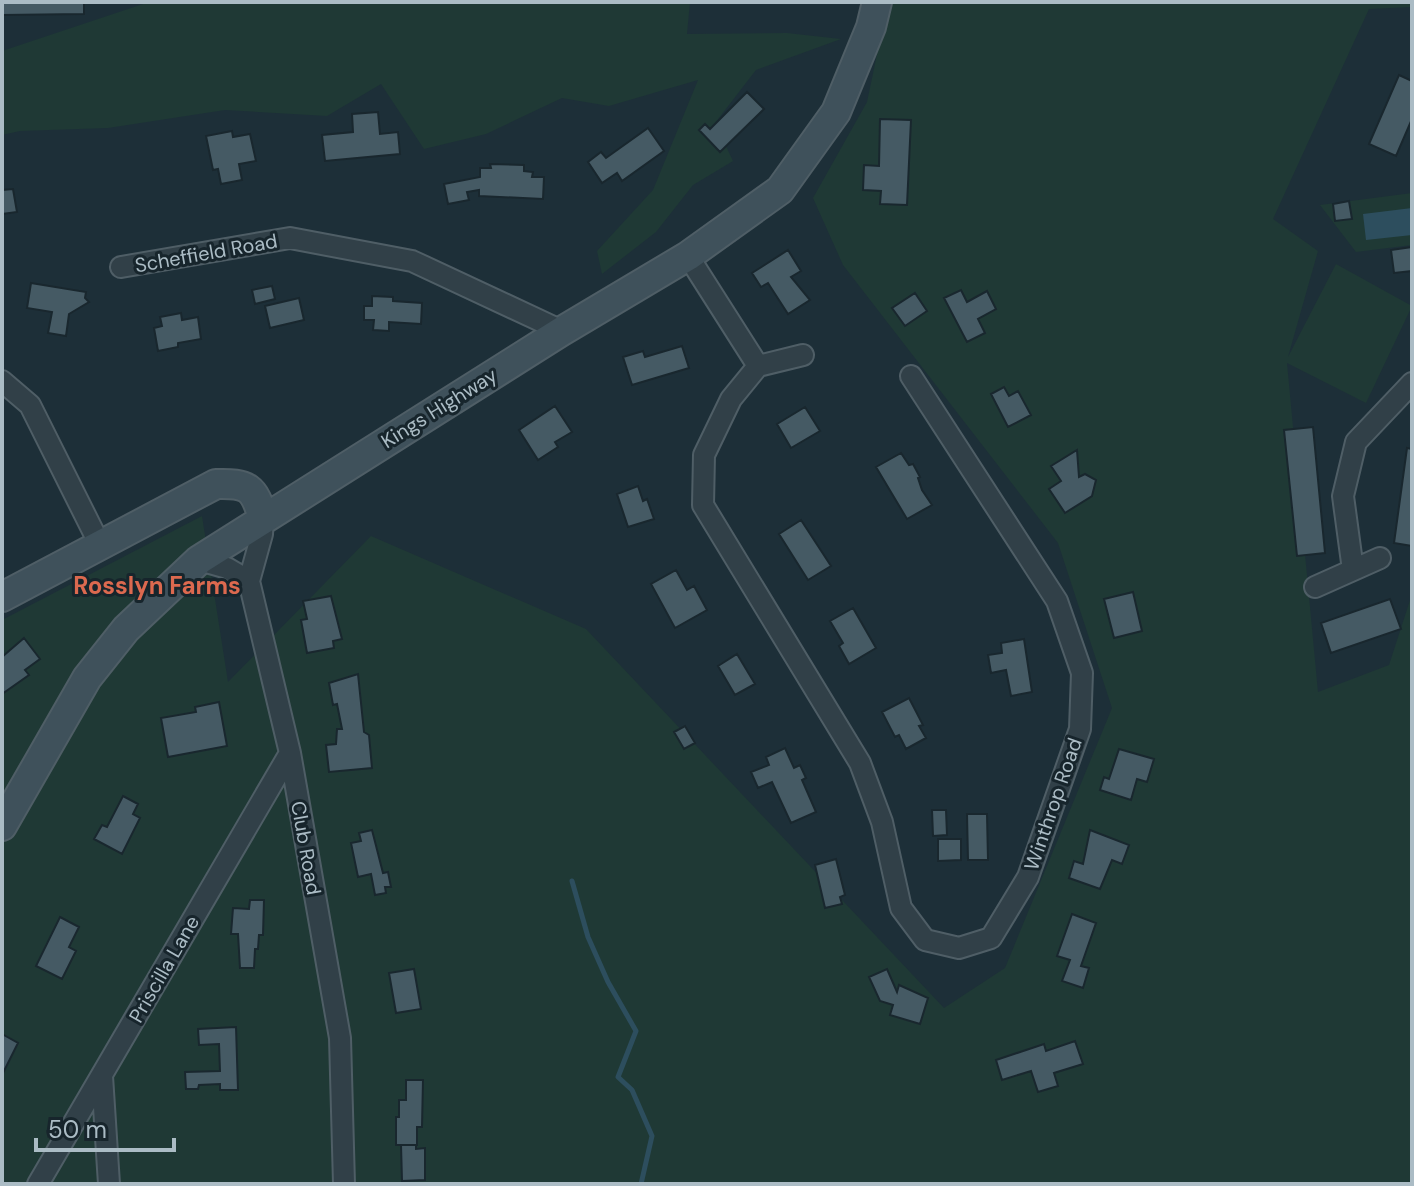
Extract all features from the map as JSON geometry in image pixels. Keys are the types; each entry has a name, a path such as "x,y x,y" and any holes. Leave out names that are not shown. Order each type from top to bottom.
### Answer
{"street":[{"name":"Kings Highway","path":"2,826 87,678 126,629 199,560 562,331 688,256 780,190 836,112 871,27 877,2"},
{"name":"Scheffield Road","path":"121,267 290,238 412,261 562,331"},
{"path":"688,256 758,366 803,355"},
{"name":"Winthrop Road","path":"758,366 731,399 704,455 703,505 860,763 882,822 901,908 925,940 959,948 991,938 1028,877 1080,729 1082,673 1057,601 911,376"},
{"path":"2,381 30,405 100,545"},
{"path":"1353,570 1343,496 1356,442 1412,383"},
{"path":"2,597 216,484 236,484 249,488 257,497 263,518"},
{"name":"Club Road","path":"263,518 262,534 249,581 290,753 340,1038 344,1184"},
{"path":"1315,587 1380,558"},
{"path":"199,560 227,568 249,581"},
{"name":"Priscilla Lane","path":"38,1184 290,753"},
{"path":"102,1076 109,1184"}],"green space":[{"path":"149,2 690,2 687,34 787,33 841,39 756,70 715,123 733,161 693,185 656,232 602,274 597,251 653,190 698,80 609,106 562,98 486,134 424,149 381,84 327,116 225,110 108,128 20,131 2,135 2,51"},
{"path":"888,2 1412,2 1412,7 1369,9 1273,219 1318,251 1288,357 1336,264 1412,306 1366,403 1287,363 1318,692 1389,665 1412,594 1412,1184 2,1184 2,620 202,516 228,682 371,536 586,629 944,1008 1005,968 1112,708 1058,543 843,265 813,198 867,102"},
{"path":"1412,193 1412,245 1356,252 1320,205"}],"water":[{"path":"1412,208 1412,235 1366,240 1363,214"}],"building":[{"path":"2,2 84,2 84,14 2,15"},
{"path":"1399,75 1412,81 1412,119 1396,156 1369,144"},
{"path":"747,92 764,109 720,152 699,130 705,124 710,129"},
{"path":"378,112 380,134 398,132 400,154 325,161 322,135 353,132 352,114"},
{"path":"880,119 911,120 907,205 880,204 881,191 863,190 864,165 879,166"},
{"path":"648,128 664,151 622,181 617,173 602,183 588,162 601,152 606,158"},
{"path":"232,131 233,137 250,134 256,161 239,164 242,180 221,184 218,169 213,170 206,136"},
{"path":"490,164 524,165 524,171 533,172 532,177 544,177 543,199 479,196 479,190 467,192 469,200 448,204 444,184 480,177 480,168 491,168"},
{"path":"13,189 17,212 2,214 2,190"},
{"path":"1349,201 1352,219 1335,221 1333,204"},
{"path":"1412,247 1412,271 1394,273 1391,250"},
{"path":"788,250 801,271 791,277 810,300 788,314 768,283 761,287 752,273"},
{"path":"31,283 86,292 85,298 89,302 69,314 66,336 48,333 52,312 27,308"},
{"path":"272,286 275,299 255,304 252,290"},
{"path":"961,290 967,302 987,291 996,309 978,319 985,333 967,342 944,298"},
{"path":"915,293 927,311 905,326 892,308"},
{"path":"372,296 422,303 421,324 389,322 389,331 373,330 374,320 364,320 364,306 372,306"},
{"path":"299,298 304,320 270,328 265,306"},
{"path":"181,313 182,320 198,317 201,339 158,351 154,328 162,326 160,317"},
{"path":"682,346 689,368 632,385 623,357 643,351 645,357"},
{"path":"1004,387 1009,396 1018,391 1031,415 1008,427 991,394"},
{"path":"555,406 572,432 555,442 558,447 538,460 519,430"},
{"path":"805,407 820,431 791,448 777,424"},
{"path":"1313,427 1325,553 1297,556 1284,430"},
{"path":"1407,448 1412,449 1412,546 1394,543"},
{"path":"1077,450 1079,477 1085,474 1096,480 1092,496 1065,513 1049,489 1061,481 1051,466"},
{"path":"901,453 909,465 913,464 922,490 932,505 907,519 876,467"},
{"path":"638,486 643,501 647,499 654,519 628,527 617,494"},
{"path":"801,520 831,566 808,580 779,534"},
{"path":"676,570 687,590 694,586 707,610 675,628 651,584"},
{"path":"1133,592 1142,631 1114,638 1104,599"},
{"path":"331,596 342,639 333,641 334,648 307,653 301,620 307,619 303,601"},
{"path":"1390,599 1401,629 1331,653 1321,623"},
{"path":"853,608 876,648 849,664 839,646 843,643 830,621"},
{"path":"24,638 40,659 25,670 29,675 2,694 2,657"},
{"path":"1024,639 1032,692 1011,696 1006,670 991,673 988,655 1002,653 1001,643"},
{"path":"737,654 755,684 735,695 718,666"},
{"path":"358,674 364,732 369,735 372,768 329,772 326,745 336,744 337,729 342,729 329,683"},
{"path":"909,698 926,738 906,749 899,735 895,737 882,712"},
{"path":"219,702 227,746 168,757 161,718 196,712 195,707"},
{"path":"685,726 695,743 684,749 674,732"},
{"path":"785,748 794,768 800,765 806,778 802,780 816,812 791,823 772,782 758,788 751,772 769,765 766,757"},
{"path":"1119,749 1154,759 1147,782 1137,779 1131,800 1100,790 1104,777 1109,779"},
{"path":"123,796 138,804 133,814 140,818 122,854 94,839 102,825 107,827"},
{"path":"932,810 946,810 947,835 933,836"},
{"path":"967,814 987,814 988,860 968,860"},
{"path":"372,830 383,873 388,872 391,887 385,887 386,893 375,895 371,874 358,877 351,843 361,841 359,833"},
{"path":"1090,830 1129,845 1122,864 1112,860 1100,889 1069,878 1074,861 1083,864"},
{"path":"938,839 961,839 961,860 938,861"},
{"path":"836,859 845,895 840,897 842,904 825,908 815,865"},
{"path":"250,900 264,900 263,935 259,935 258,949 255,949 254,968 240,968 238,934 231,934 233,908 249,909"},
{"path":"1072,914 1096,923 1081,966 1089,968 1083,988 1062,981 1070,960 1057,956"},
{"path":"60,917 79,927 69,947 76,951 62,979 36,966"},
{"path":"414,969 421,1009 396,1013 389,973"},
{"path":"887,969 897,992 899,985 928,998 920,1024 890,1015 893,1005 880,1001 869,977"},
{"path":"236,1027 238,1090 220,1090 220,1084 186,1089 185,1072 220,1071 219,1044 199,1045 198,1029"},
{"path":"2,1034 18,1043 2,1075"},
{"path":"1075,1041 1083,1064 1054,1073 1058,1086 1038,1092 1031,1071 1002,1080 996,1060 1044,1044 1046,1051"},
{"path":"406,1080 423,1080 422,1127 417,1127 417,1145 396,1145 396,1117 399,1117 399,1100 406,1100"},
{"path":"401,1145 425,1148 425,1180 402,1181"}],"waterway":[{"path":"572,881 588,937 608,982 636,1031 618,1077 632,1090 652,1136 641,1184"}],"district":[{"name":"Rosslyn Farms","path":"157,585"}]}
